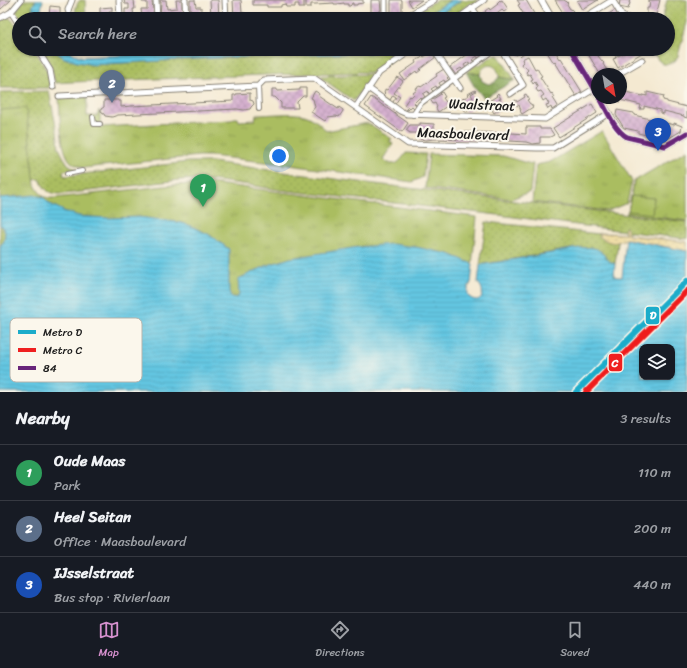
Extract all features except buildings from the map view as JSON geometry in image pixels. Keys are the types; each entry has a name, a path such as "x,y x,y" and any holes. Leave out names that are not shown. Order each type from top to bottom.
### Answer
{"street":[{"path":"0,18 11,12 21,0"},
{"path":"69,12 72,0"},
{"path":"119,0 120,12"},
{"path":"156,0 157,12"},
{"path":"185,0 186,12"},
{"path":"225,0 226,12"},
{"path":"385,0 385,12"},
{"path":"414,12 434,0"},
{"path":"467,12 484,0"},
{"path":"541,0 548,12"},
{"path":"593,12 613,0 620,12"},
{"path":"472,8 475,12"},
{"path":"41,56 50,70 53,87"},
{"path":"356,107 379,73 403,56"},
{"path":"438,56 460,88"},
{"path":"413,115 420,104 486,56"},
{"path":"505,56 523,85 510,94"},
{"path":"575,56 591,81"},
{"path":"627,69 642,60"},
{"name":"Maasboulevard","path":"59,96 258,86 264,80 314,78 408,144 537,148 553,148 609,113"},
{"path":"258,86 259,109"},
{"name":"Waalstraat","path":"368,88 400,111 407,114 545,119 591,92"},
{"path":"604,104 624,136 661,145 668,145 687,133"},
{"path":"94,116 94,124 100,124"},
{"path":"67,174 82,171"}],"green space":[{"path":"23,0 36,0 32,12 16,11"},
{"path":"80,0 85,0 86,12 76,12 78,2"},
{"path":"436,0 451,0 432,12 417,12"},
{"path":"462,0 479,0 474,4 473,2 459,12 442,12"},
{"path":"667,0 687,0 687,22 678,56 675,61 669,64 663,64 656,56 675,56 675,12 664,12"},
{"path":"7,17 12,20 12,56 38,56 48,73 49,88 0,88 0,20"},
{"path":"45,56 61,56 77,62 244,56 397,56 375,72 55,83 51,66"},
{"path":"492,56 499,56 515,80 499,77 497,69 491,65 485,67 480,74 466,72 477,64 479,65"},
{"path":"466,72 480,74 482,81 488,84 494,83 499,77 515,80 486,97 483,97 474,86"},
{"path":"373,74 354,101 321,78 322,76"},
{"path":"49,91 59,148 68,164 77,170 63,171 64,176 188,162 212,162 335,179 687,222 687,239 205,180 180,180 55,194 49,192 44,187 40,179 35,180 0,111 0,92"},
{"path":"87,96 87,116 97,116 99,110 100,127 231,120 234,118 238,118 239,121 255,120 256,115 287,114 307,116 313,119 326,131 368,123 392,139 389,141 393,144 383,159 387,162 396,164 406,153 426,154 423,177 412,182 211,156 83,168 75,165 67,157 61,132 59,98"},
{"path":"26,108 35,185 45,197 55,198 174,185 209,183 477,217 470,285 467,287 466,293 0,306 0,110"},
{"path":"602,131 632,181 627,203 608,211 532,202 536,165 550,162"},
{"path":"687,150 687,221 626,213 628,211 634,181"},
{"path":"429,154 503,156 533,164 530,192 511,199 425,188"},
{"path":"631,196 654,198 652,214 628,211"},
{"path":"486,222 619,236 615,264 604,257 599,250 571,249 480,265"}],"sand":[{"path":"624,228 627,228 628,235 687,242 687,251 626,239 618,242 612,242 606,241 599,237 599,233 626,234"}],"water":[{"path":"36,0 43,0 41,12 32,12 33,5"},
{"path":"451,0 462,0 442,12 432,12"},
{"path":"61,56 278,56 93,65"},
{"path":"35,195 43,197 50,204 64,211 79,216 109,218 139,217 178,222 189,225 208,234 229,249 229,291 231,297 237,298 239,294 238,279 268,265 290,258 358,247 392,244 416,247 449,254 473,264 471,283 468,292 469,297 477,300 482,294 481,287 478,283 480,265 572,249 594,248 600,251 609,261 615,264 614,276 622,277 626,239 687,251 687,392 0,392 0,246 4,241 5,232 0,224 0,198"}],"metro line":[{"name":"D","path":"576,392 687,281"},
{"name":"C","path":"586,392 687,291"}],"transit line":[{"name":"84","path":"575,56 591,83"},
{"name":"84","path":"603,104 615,125 622,134 627,137 665,146 687,133"}],"place":[{"name":"Heel Seitan","path":"112,103"},
{"name":"IJsselstraat","path":"658,151"},
{"name":"Oude Maas","path":"203,207"}]}
